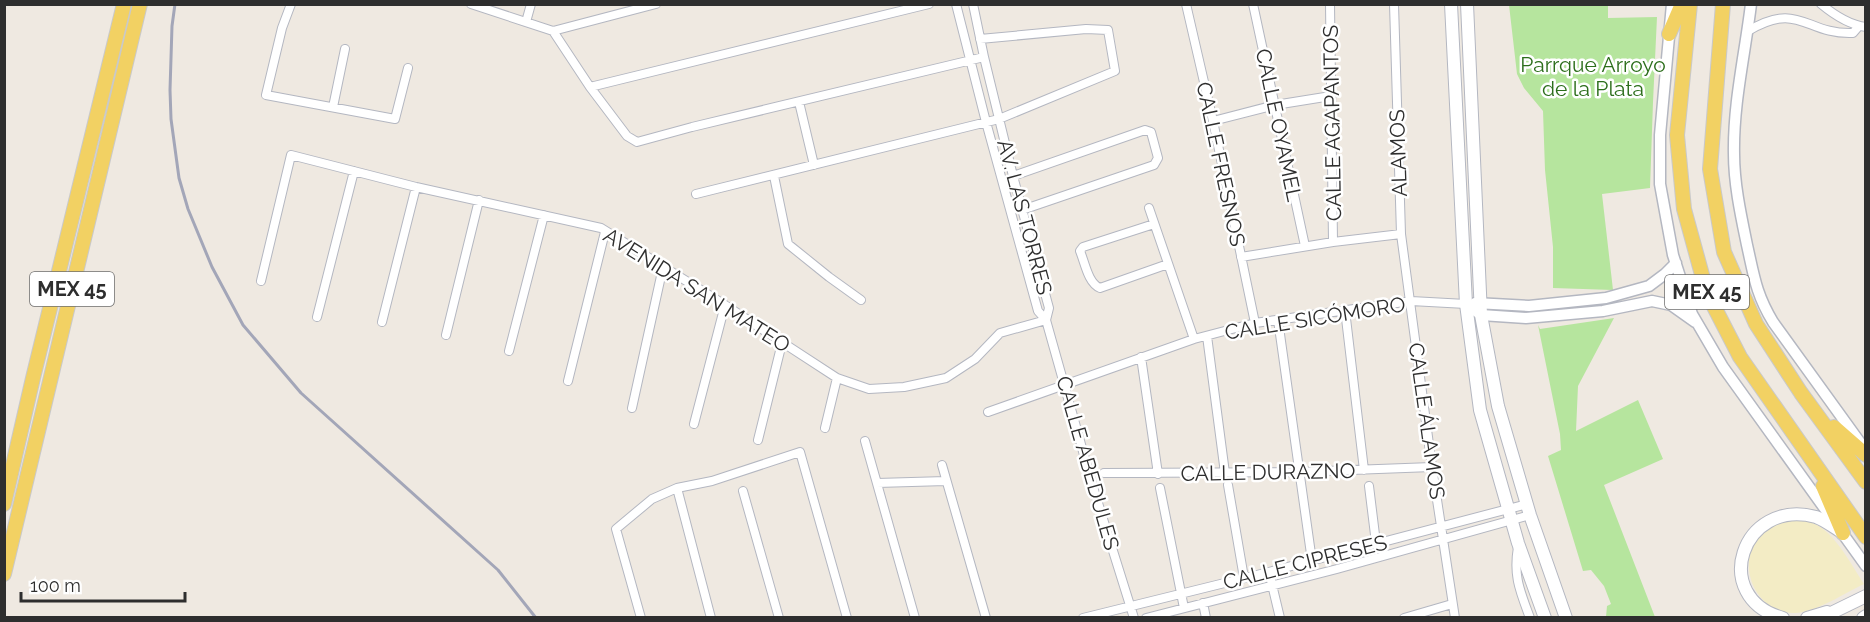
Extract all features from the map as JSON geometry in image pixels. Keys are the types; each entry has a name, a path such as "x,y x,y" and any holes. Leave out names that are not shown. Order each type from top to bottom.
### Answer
{"main road":[{"name":"MEX 45","path":"4,504 124,4"},
{"name":"MEX 45","path":"4,574 140,4"},
{"path":"1451,4 1466,304 1480,410 1518,543 1544,615"},
{"path":"1467,4 1481,308 1498,406 1528,509 1566,617"},
{"path":"1669,34 1682,4"},
{"name":"MEX 45","path":"1690,4 1677,135 1683,209 1707,293 1740,357 1866,537"},
{"name":"MEX 45","path":"1723,4 1710,169 1724,252 1756,324 1866,482"},
{"path":"1802,393 1839,432 1866,455"},
{"path":"1811,459 1843,534"},
{"path":"1783,618 1759,607 1743,581 1742,556 1753,534 1778,516 1799,514 1818,517 1843,534"},
{"path":"1821,618 1863,597"},
{"path":"1807,618 1834,611"}],"street":[{"path":"291,4 282,28 266,94 395,119 408,68"},
{"path":"471,4 553,31 656,4"},
{"path":"526,22 531,4"},
{"path":"590,87 929,4"},
{"name":"AV. LAS TORRES","path":"956,4 1038,311 1046,320"},
{"name":"AV. LAS TORRES","path":"973,4 1013,176 1049,308 1046,320"},
{"name":"CALLE FRESNOS","path":"1186,4 1255,323"},
{"name":"CALLE OYAMEL","path":"1253,4 1305,246"},
{"name":"CALLE AGAPANTOS","path":"1330,4 1333,242"},
{"name":"ALAMOS","path":"1394,4 1401,234 1411,301"},
{"path":"1672,4 1660,135 1660,184 1676,263 1692,314 1723,367 1866,566"},
{"path":"1751,4 1736,103 1734,157 1742,220 1756,289 1773,322 1866,451"},
{"path":"1821,4 1841,18 1863,27"},
{"path":"1748,31 1762,20 1778,14 1796,15 1841,33 1853,33 1863,27"},
{"path":"696,194 999,119 1115,71 1108,30 1086,29 980,39"},
{"path":"553,31 590,87 627,136 637,142 984,57"},
{"path":"333,108 345,49"},
{"path":"1213,121 1275,105 1331,96"},
{"path":"799,102 814,165"},
{"path":"1013,176 1145,130 1151,132 1158,158 1154,165 1022,210"},
{"name":"AVENIDA SAN MATEO","path":"261,281 291,155 416,187 601,228 837,378 869,389 904,387 946,378 975,359 993,343 1000,333 1046,320"},
{"path":"317,317 354,171"},
{"path":"774,176 788,244 861,300"},
{"path":"382,322 416,187"},
{"path":"446,335 479,200"},
{"path":"1149,208 1194,339"},
{"path":"509,351 544,215"},
{"path":"1154,224 1083,247 1080,251 1092,282 1100,288 1168,264"},
{"path":"568,381 605,232"},
{"path":"1241,257 1401,234"},
{"path":"1481,308 1606,298 1649,286 1676,263"},
{"path":"632,408 663,267"},
{"name":"CALLE SICÓMORO","path":"988,412 1194,339 1255,323 1411,301 1466,304"},
{"name":"CALLE ÁLAMOS","path":"1411,301 1432,467 1455,618"},
{"path":"1466,304 1512,318 1555,317 1603,311 1652,301 1671,305 1697,324"},
{"path":"1554,303 1555,317"},
{"path":"694,424 725,305"},
{"path":"1345,310 1364,470"},
{"name":"CALLE ABEDULES","path":"1046,320 1093,487 1134,618"},
{"path":"1278,320 1312,561"},
{"path":"1207,336 1225,472"},
{"path":"758,440 782,343"},
{"path":"1141,357 1158,474"},
{"path":"825,428 837,378"},
{"path":"865,441 915,618"},
{"path":"641,618 616,529 652,499 677,488 712,481 800,452 848,618"},
{"path":"942,465 986,618"},
{"name":"CALLE DURAZNO","path":"1104,473 1298,472 1432,467"},
{"path":"877,483 946,481"},
{"path":"1228,485 1244,578"},
{"path":"1369,486 1376,543"},
{"path":"677,488 711,618"},
{"path":"1160,489 1184,608"},
{"path":"743,490 780,618"},
{"name":"CALLE CIPRESES","path":"1146,618 1443,540 1528,509"},
{"name":"CALLE CIPRESES","path":"1083,618 1376,543 1510,515"},
{"path":"1518,543 1515,562 1516,581 1530,618"},
{"path":"1269,572 1280,618"},
{"path":"1203,603 1206,618"},
{"path":"1404,618 1452,604"}],"green space":[{"name":"Parrque Arroyo de la Plata","path":"1509,5 1608,5 1608,18 1657,17 1650,188 1602,194 1613,290 1553,288 1553,247 1545,170 1543,111 1524,88 1517,74"},
{"path":"1614,318 1578,386 1576,431 1638,400 1663,459 1604,485 1655,617 1606,617 1607,606 1611,604 1604,586 1591,570 1583,571 1548,456 1561,450 1560,434 1538,325 1540,329"}],"sand":[{"path":"1795,519 1817,525 1829,534 1864,584 1804,612 1781,611 1768,605 1752,582 1749,569 1750,555 1755,541 1765,530"}],"railway":[{"path":"175,4 170,90 171,119 179,178 188,209 212,267 243,325 301,393 498,570 536,618"}]}
